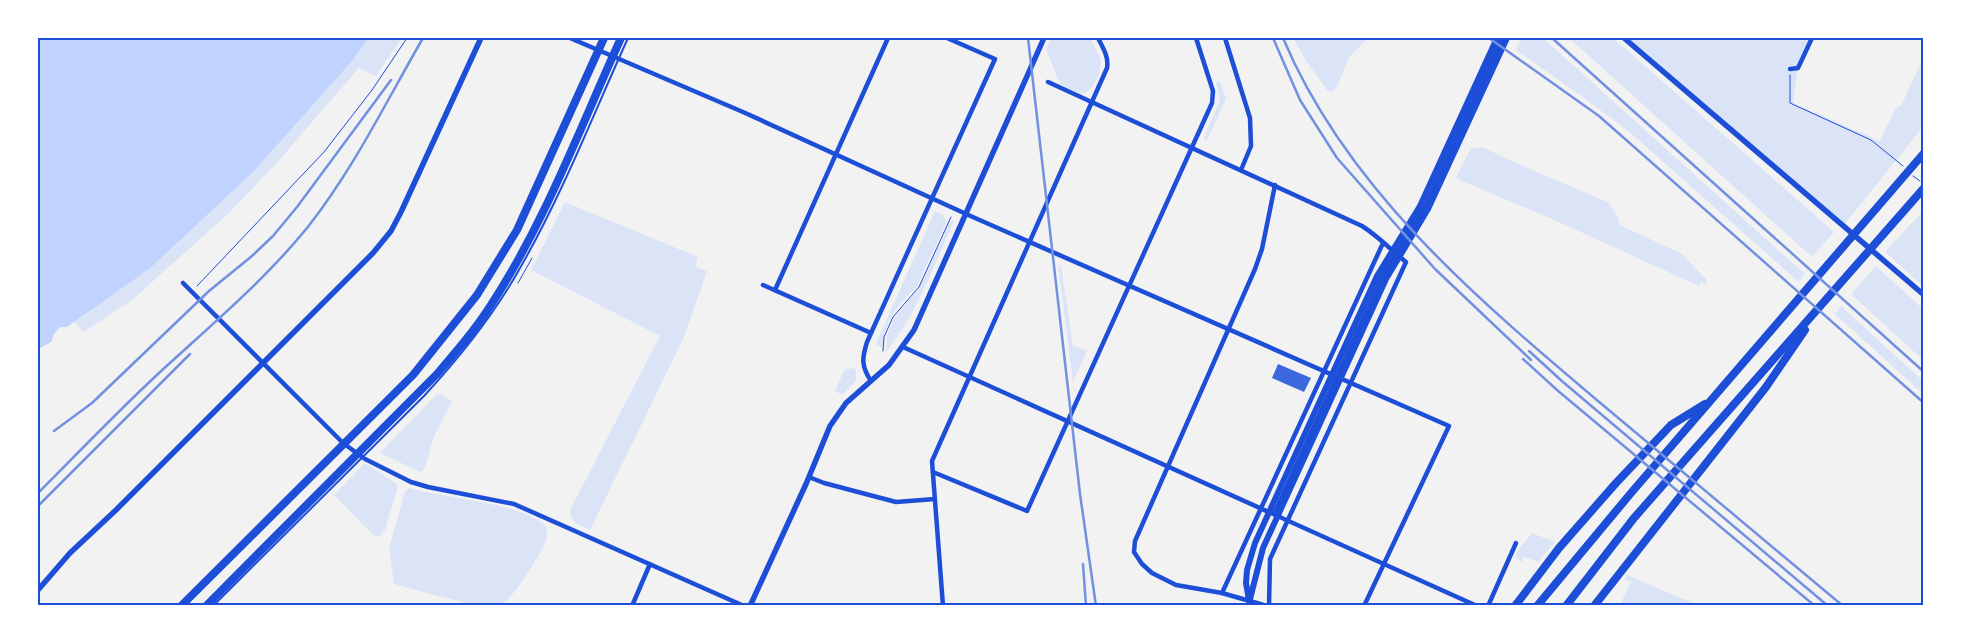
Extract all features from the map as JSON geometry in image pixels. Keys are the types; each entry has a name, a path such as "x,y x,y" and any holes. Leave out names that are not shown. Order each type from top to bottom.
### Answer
{"highway":[{"path":"181,606 413,376 472,302 517,230 603,38"},
{"path":"206,606 437,374 463,344 490,306 535,230 621,38"},
{"path":"1537,606 1924,153"},
{"path":"1566,606 1634,518 1924,188"},
{"path":"1594,606 1766,387 1825,301"},
{"path":"1515,606 1559,548 1671,425 1713,399"}],"main road":[{"path":"1250,603 1246,583 1247,570 1250,557 1262,528 1377,276 1420,206 1498,38"},
{"path":"1250,603 1256,582 1259,557 1270,532 1386,280 1428,209 1507,38"}],"street":[{"path":"38,590 70,553 263,364 364,262 391,231 481,38"},
{"path":"570,38 743,112 1448,426 1364,606"},
{"path":"775,290 888,38"},
{"path":"871,381 864,370 864,357 871,334 996,59 947,38"},
{"path":"750,606 809,477 830,426 852,398 889,365 914,330 1044,38"},
{"path":"943,606 932,461 1108,68 1108,62 1098,38"},
{"path":"932,472 1027,512 1066,421 1212,104 1213,90 1196,38"},
{"path":"1225,38 1250,118 1252,146 1241,170"},
{"path":"1274,514 1382,278 1425,207 1502,38"},
{"path":"1624,38 1924,295"},
{"path":"1790,69 1798,68 1812,38"},
{"path":"1048,82 1275,185 1362,226 1377,236 1406,262 1270,559 1268,606 1250,603 1222,593 1176,585 1152,573 1142,564 1134,552 1134,541 1229,330 1262,249 1275,185"},
{"path":"1222,593 1383,243"},
{"path":"183,282 343,443 362,456 404,478 428,487 514,504 744,606"},
{"path":"763,285 871,334"},
{"path":"903,347 1477,606"},
{"path":"809,477 824,483 896,502 935,499"},
{"path":"1488,606 1516,543"},
{"path":"632,606 650,564"}],"lane":[{"path":"213,606 424,396 456,361 486,320 515,277 553,205 628,38"}],"path":[{"path":"192,292 324,152 372,90 407,38"},
{"path":"1790,69 1790,103 1871,140 1882,148"},
{"path":"883,351 884,337 893,317 918,287 950,217"},
{"path":"514,287 532,257"}],"shaded area":[{"path":"368,38 402,38 376,76 359,68 274,166 228,214 132,300 84,332 74,322 88,313 253,172 353,60"},
{"path":"1051,38 1090,38 1101,62 1100,71 1090,90 1082,93 1060,84 1046,49"},
{"path":"1293,38 1367,38 1351,56 1334,91 1331,92 1327,90 1307,62"},
{"path":"1518,38 1543,38 1805,274 1799,282 1627,130 1516,50 1520,41"},
{"path":"1569,38 1613,38 1834,232 1812,257"},
{"path":"1622,38 1812,38 1798,68 1793,101 1795,104 1880,141 1895,109 1901,106 1923,58 1923,127 1843,226"},
{"path":"1220,81 1226,99 1206,142 1204,137 1220,100 1216,83"},
{"path":"1471,148 1484,148 1608,202 1618,217 1620,225 1682,254 1707,280 1706,284 1701,282 1699,286 1552,219 1462,181 1456,177"},
{"path":"565,202 698,257 695,267 707,271 684,337 590,530 574,521 570,510 660,336 531,270"},
{"path":"935,211 944,216 946,223 917,286 896,309 889,321 884,334 883,346 881,347 876,344"},
{"path":"1923,211 1923,286 1885,252"},
{"path":"952,221 954,221 916,305 907,322 886,352 887,335 895,317 919,289"},
{"path":"1058,265 1061,266 1073,345 1087,351 1073,382"},
{"path":"1876,266 1923,309 1923,360 1851,294"},
{"path":"1841,306 1923,381 1923,394 1835,314"},
{"path":"854,368 856,371 856,381 843,394 840,394 835,390 845,369"},
{"path":"438,393 452,401 434,436 424,470 420,472 380,453"},
{"path":"365,463 397,484 397,490 385,530 380,536 376,537 334,495"},
{"path":"409,488 512,509 528,515 544,525 547,531 547,538 544,546 523,581 504,603 498,606 477,605 394,584 389,548 405,492"},
{"path":"1532,533 1555,542 1538,562 1524,556 1522,562 1515,556"},
{"path":"1627,575 1698,605 1620,605 1631,582 1625,580"}],"water":[{"path":"38,38 368,38 353,60 253,172 149,269 67,327 60,327 54,334 51,342 38,349"}],"building":[{"path":"1278,364 1311,378 1304,392 1272,378"}],"railway":[{"path":"38,493 143,388 254,285 307,228 324,206 354,159 423,38"},
{"path":"1028,38 1080,494 1096,606"},
{"path":"1273,38 1300,100 1337,158 1435,269 1531,360"},
{"path":"1283,38 1310,92 1342,144 1378,192 1418,237 1506,322 1552,362 1843,606"},
{"path":"1489,38 1599,116 1924,403"},
{"path":"1552,38 1924,372"},
{"path":"54,431 92,403 209,291 273,236 297,207 391,80"},
{"path":"1529,351 1563,382 1828,606"},
{"path":"38,506 190,354"},
{"path":"1523,359 1557,390 1815,606"},
{"path":"1083,564 1086,606"}]}
